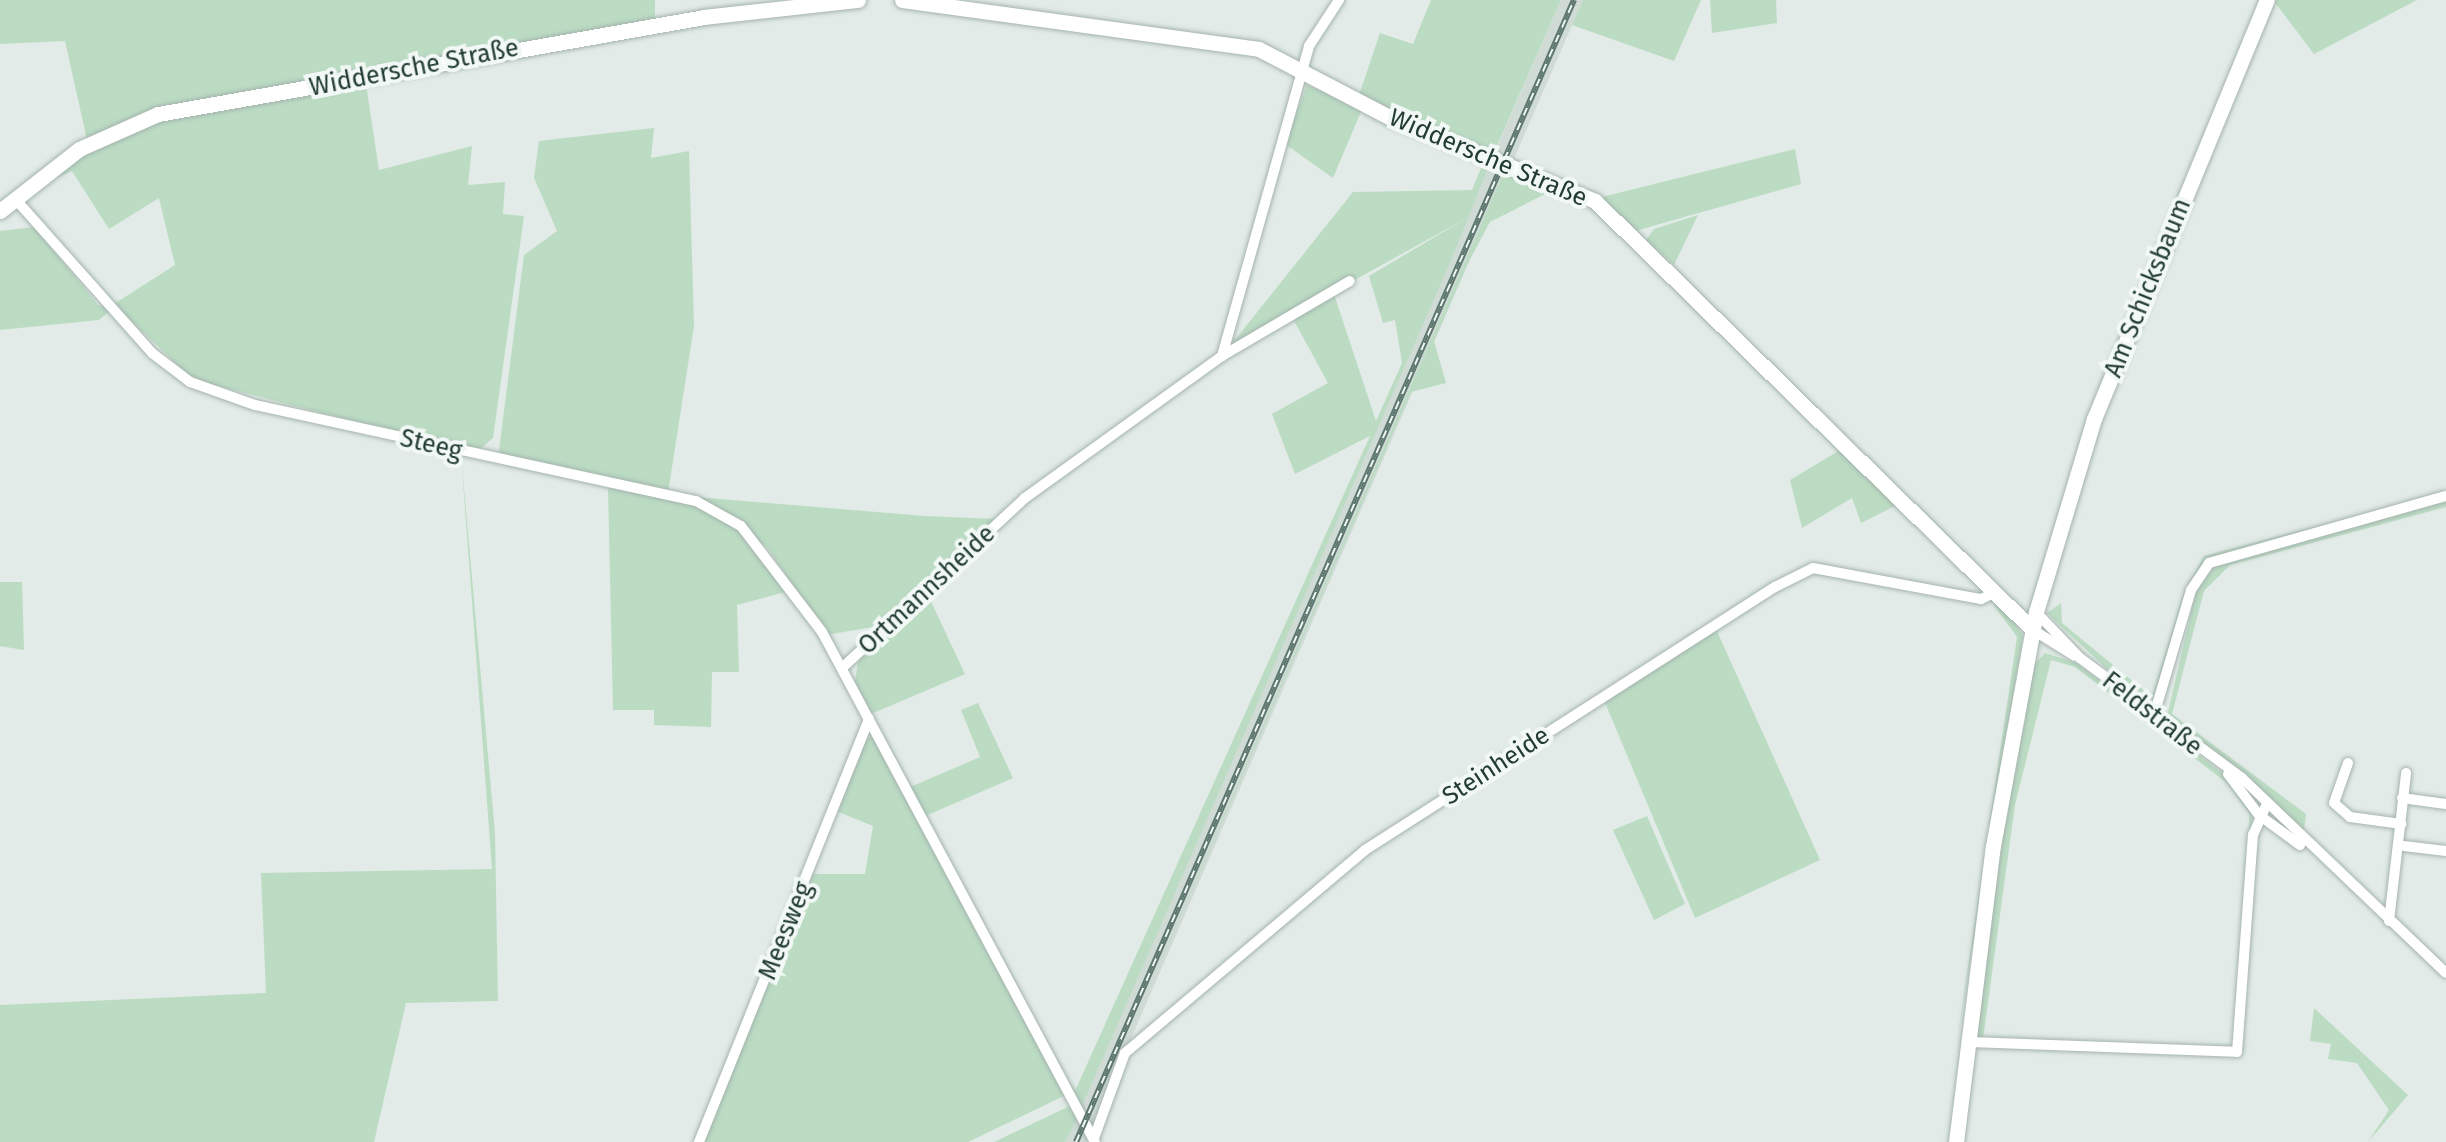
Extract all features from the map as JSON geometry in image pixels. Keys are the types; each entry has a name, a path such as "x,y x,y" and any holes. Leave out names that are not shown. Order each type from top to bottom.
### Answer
{"street":[{"name":"Widdersche Straße","path":"0,211 18,202 27,184 79,149 158,114 704,16 858,0"},
{"name":"Widdersche Straße","path":"902,0 1203,35 1302,69 1391,118 1595,201 2033,630"},
{"path":"1222,356 1302,69 1339,0"},
{"name":"Am Schicksbaum","path":"1956,1142 1968,1042 2036,612 2094,418 2267,0"},
{"name":"Steeg","path":"18,202 152,354 190,382 720,512 770,555 842,668"},
{"name":"Ortmannsheide","path":"1078,1111 842,668 1025,498 1222,356 1350,282"},
{"path":"2154,716 2191,590 2209,562 2446,496"},
{"name":"Steinheide","path":"1094,1140 1125,1053 1364,850 1776,587 1812,568 1981,599 1996,592"},
{"path":"1996,592 2036,612"},
{"name":"Feldstraße","path":"2036,612 2080,658"},
{"name":"Feldstraße","path":"2033,630 2080,658 2224,769 2267,804 2306,848"},
{"name":"Meesweg","path":"698,1142 869,719"},
{"path":"2348,764 2334,803 2350,817 2402,824"},
{"name":"Feldstraße","path":"2224,769 2259,815 2306,848 2446,973"},
{"path":"2389,921 2404,846 2402,798 2406,773"},
{"path":"2402,798 2446,804"},
{"path":"1968,1042 2238,1052 2259,815 2267,804"},
{"path":"2404,846 2446,852"},
{"name":"Steinheide","path":"1078,1111 1094,1140"}],"shaded area":[{"path":"1561,0 1583,0 1086,1142 1065,1142"}],"green space":[{"path":"0,0 655,0 655,20 164,108 87,140 65,41 0,44"},
{"path":"1431,0 1561,0 1493,155 1358,98 1380,33 1413,44"},
{"path":"1583,0 1701,0 1674,61 1572,25"},
{"path":"1710,0 1776,0 1777,23 1712,33"},
{"path":"2273,0 2417,0 2314,54"},
{"path":"366,84 379,170 472,146 468,185 505,182 503,214 524,216 493,438 476,453 192,379 114,304 175,265 159,198 109,229 72,171 25,192 98,143 162,120"},
{"path":"1307,85 1362,109 1333,178 1285,144"},
{"path":"654,128 651,158 689,151 694,326 668,493 501,458 499,450 524,255 557,231 534,178 539,141"},
{"path":"1795,149 1801,184 1635,231 1598,198"},
{"path":"1483,163 1489,166 1452,258 1081,1108 1051,1053 1075,1091 1370,436 1295,474 1272,414 1328,383 1292,317 1334,294 1376,421 1402,363 1395,320 1383,323 1369,276 1465,219 1226,351 1353,192 1472,190"},
{"path":"1504,172 1553,190 1490,222 1467,265 1434,341 1446,383 1411,392 1115,1066"},
{"path":"1698,215 1674,265 1646,240 1654,229"},
{"path":"35,227 98,305 112,309 99,320 0,330 0,231"},
{"path":"1845,447 1899,504 1861,523 1852,498 1802,528 1790,480"},
{"path":"461,455 495,833 498,1001 406,1003 374,1142 0,1142 0,1005 266,993 261,873 492,869"},
{"path":"608,488 693,504 746,533 792,590 737,605 739,672 712,672 711,727 654,725 654,710 613,710"},
{"path":"2446,492 2206,560 2188,586 2162,689 2154,699 2137,697 2047,613 2061,603 2062,623 2152,697 2184,592 2204,556"},
{"path":"696,497 997,519 883,625 827,635 767,547"},
{"path":"2446,500 2446,507 2230,565 2204,591 2172,714 2306,814 2304,831 2166,721 2196,591 2216,563"},
{"path":"0,582 22,582 24,650 0,646"},
{"path":"927,593 965,674 871,714 855,682 858,662"},
{"path":"1993,604 2002,605 2023,635 1957,1042 2017,637"},
{"path":"1716,629 1820,860 1695,918 1604,700"},
{"path":"2045,653 2076,663 2224,774 2252,817 2250,846 2249,813 2227,783 2075,667 2051,660 2015,805 1983,1039 1975,1035 1993,868 2032,667"},
{"path":"978,703 1013,778 923,817 908,788 980,757 961,710"},
{"path":"873,737 1066,1095 968,1142 703,1142 813,874 865,874 873,826 836,811 863,740"},
{"path":"1647,816 1685,904 1654,920 1613,830"},
{"path":"2314,1008 2408,1095 2368,1142 2389,1110 2357,1063 2328,1059 2331,1044 2310,1041"},
{"path":"1072,1105 1078,1117 1065,1142 994,1142"}],"railway":[{"path":"1076,1142 1574,0"}]}
